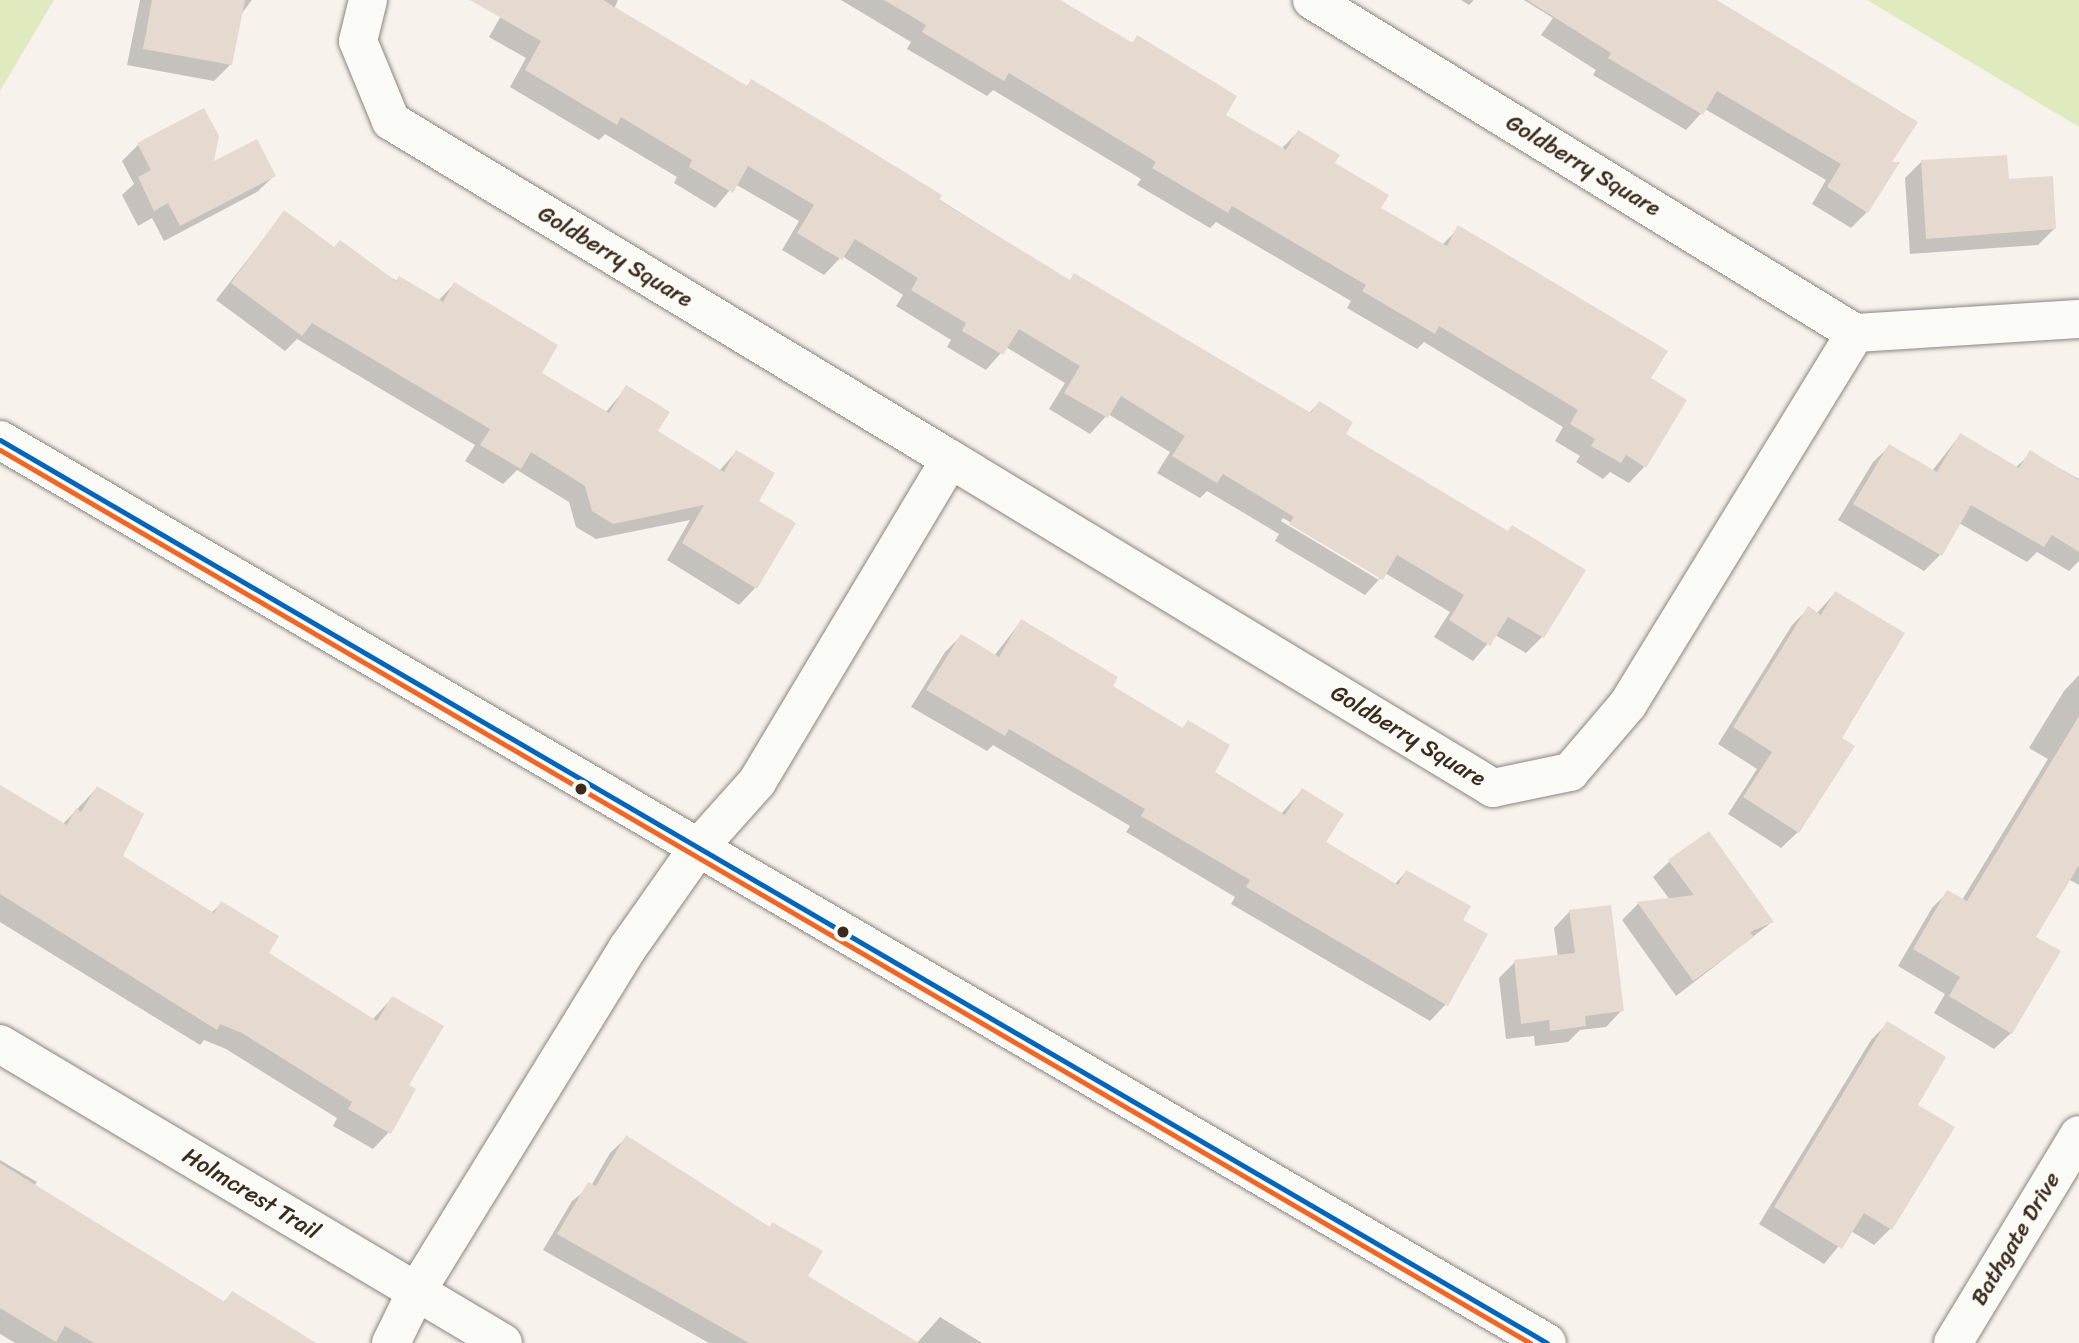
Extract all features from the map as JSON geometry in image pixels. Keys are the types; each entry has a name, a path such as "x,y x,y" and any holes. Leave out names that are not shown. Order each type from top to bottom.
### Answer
{"street":[{"name":"Goldberry Square","path":"368,0 358,41 391,121 1493,788 1570,772 1628,704 1855,332 1312,0"},
{"path":"1855,332 2079,319"},
{"path":"0,440 1547,1343"},
{"path":"391,1343 416,1292 633,939 698,848 757,782 950,459"},
{"name":"Holmcrest Trail","path":"0,1044 503,1343"},
{"name":"Bathgate Drive","path":"1953,1343 2079,1135"}],"green space":[{"path":"0,0 54,0 0,91"},
{"path":"1867,0 2079,0 2079,127"}],"building":[{"path":"152,0 245,0 232,65 143,49"},
{"path":"470,0 603,0 747,86 751,79 833,128 942,195 939,200 1070,280 1074,273 1311,413 1319,401 1353,422 1346,434 1508,531 1512,525 1586,570 1544,638 1508,617 1490,646 1449,620 1464,595 1397,555 1383,580 1289,524 1294,517 1223,474 1217,483 1172,456 1185,436 1121,396 1108,418 1064,393 1080,366 1019,329 1003,355 962,331 966,323 911,290 918,278 855,239 842,260 797,233 814,205 748,166 733,193 689,167 692,160 621,117 617,125 525,70 541,41"},
{"path":"884,0 1060,0 1133,43 1137,35 1237,96 1226,115 1286,150 1298,130 1340,155 1335,163 1389,195 1381,208 1447,246 1458,225 1668,351 1651,378 1687,400 1646,468 1626,455 1621,463 1591,446 1595,439 1570,424 1578,410 1439,326 1435,334 1362,291 1366,285 1232,206 1228,213 1152,168 1156,162 1009,73 1004,81 922,32 926,25"},
{"path":"1527,0 1717,0 1918,122 1892,162 1900,162 1868,213 1827,187 1841,164 1717,91 1703,115 1608,58 1611,53"},
{"path":"204,108 219,136 214,161 257,139 276,176 180,226 168,203 154,211 138,177 151,170 137,143"},
{"path":"2007,155 2009,179 2053,176 2056,229 1926,239 1921,160"},
{"path":"284,210 334,247 340,240 396,281 399,276 443,302 454,282 558,345 542,373 609,413 626,385 670,412 658,431 724,472 736,450 775,473 759,501 796,523 757,589 682,543 704,505 613,524 592,511 585,486 531,452 521,469 480,445 490,429 312,323 302,336 231,283"},
{"path":"1960,433 2019,468 2030,450 2079,480 2079,552 2052,535 2044,547 1971,505 1942,556 1853,504 1889,444 1937,472"},
{"path":"1835,591 1905,633 1842,738 1855,746 1799,833 1743,797 1772,752 1733,727 1808,606 1821,615"},
{"path":"1021,619 1118,677 1113,686 1183,728 1188,720 1230,745 1215,772 1285,815 1302,788 1344,814 1326,842 1398,885 1406,870 1471,906 1463,920 1488,934 1448,1006 1246,887 1250,880 1141,816 1145,809 1009,729 1005,736 926,690 961,634 999,657"},
{"path":"2079,716 2079,865 2036,937 2061,951 2012,1034 1949,996 1960,977 1913,949 1947,890 1967,901"},
{"path":"0,785 67,825 76,808 81,812 97,786 144,814 123,856 214,913 221,901 279,936 269,953 377,1021 392,996 444,1026 409,1085 416,1089 391,1134 348,1109 352,1102 242,1033 220,1024 217,1030 0,894"},
{"path":"1709,831 1774,922 1750,932 1754,937 1693,981 1637,902 1694,895 1668,860"},
{"path":"1611,905 1624,1011 1585,1016 1586,1026 1550,1031 1549,1020 1521,1024 1514,960 1575,953 1569,910"},
{"path":"1887,1021 1946,1057 1918,1105 1955,1127 1892,1230 1864,1213 1842,1249 1774,1207"},
{"path":"626,1135 770,1227 772,1222 823,1251 808,1276 919,1343 749,1343 557,1234 588,1182 596,1186"},
{"path":"0,1163 225,1302 232,1291 316,1343 94,1343 65,1326 56,1342 0,1308"}],"transit line":[{"path":"0,440 1547,1343"},
{"path":"0,450 1530,1343"}]}
